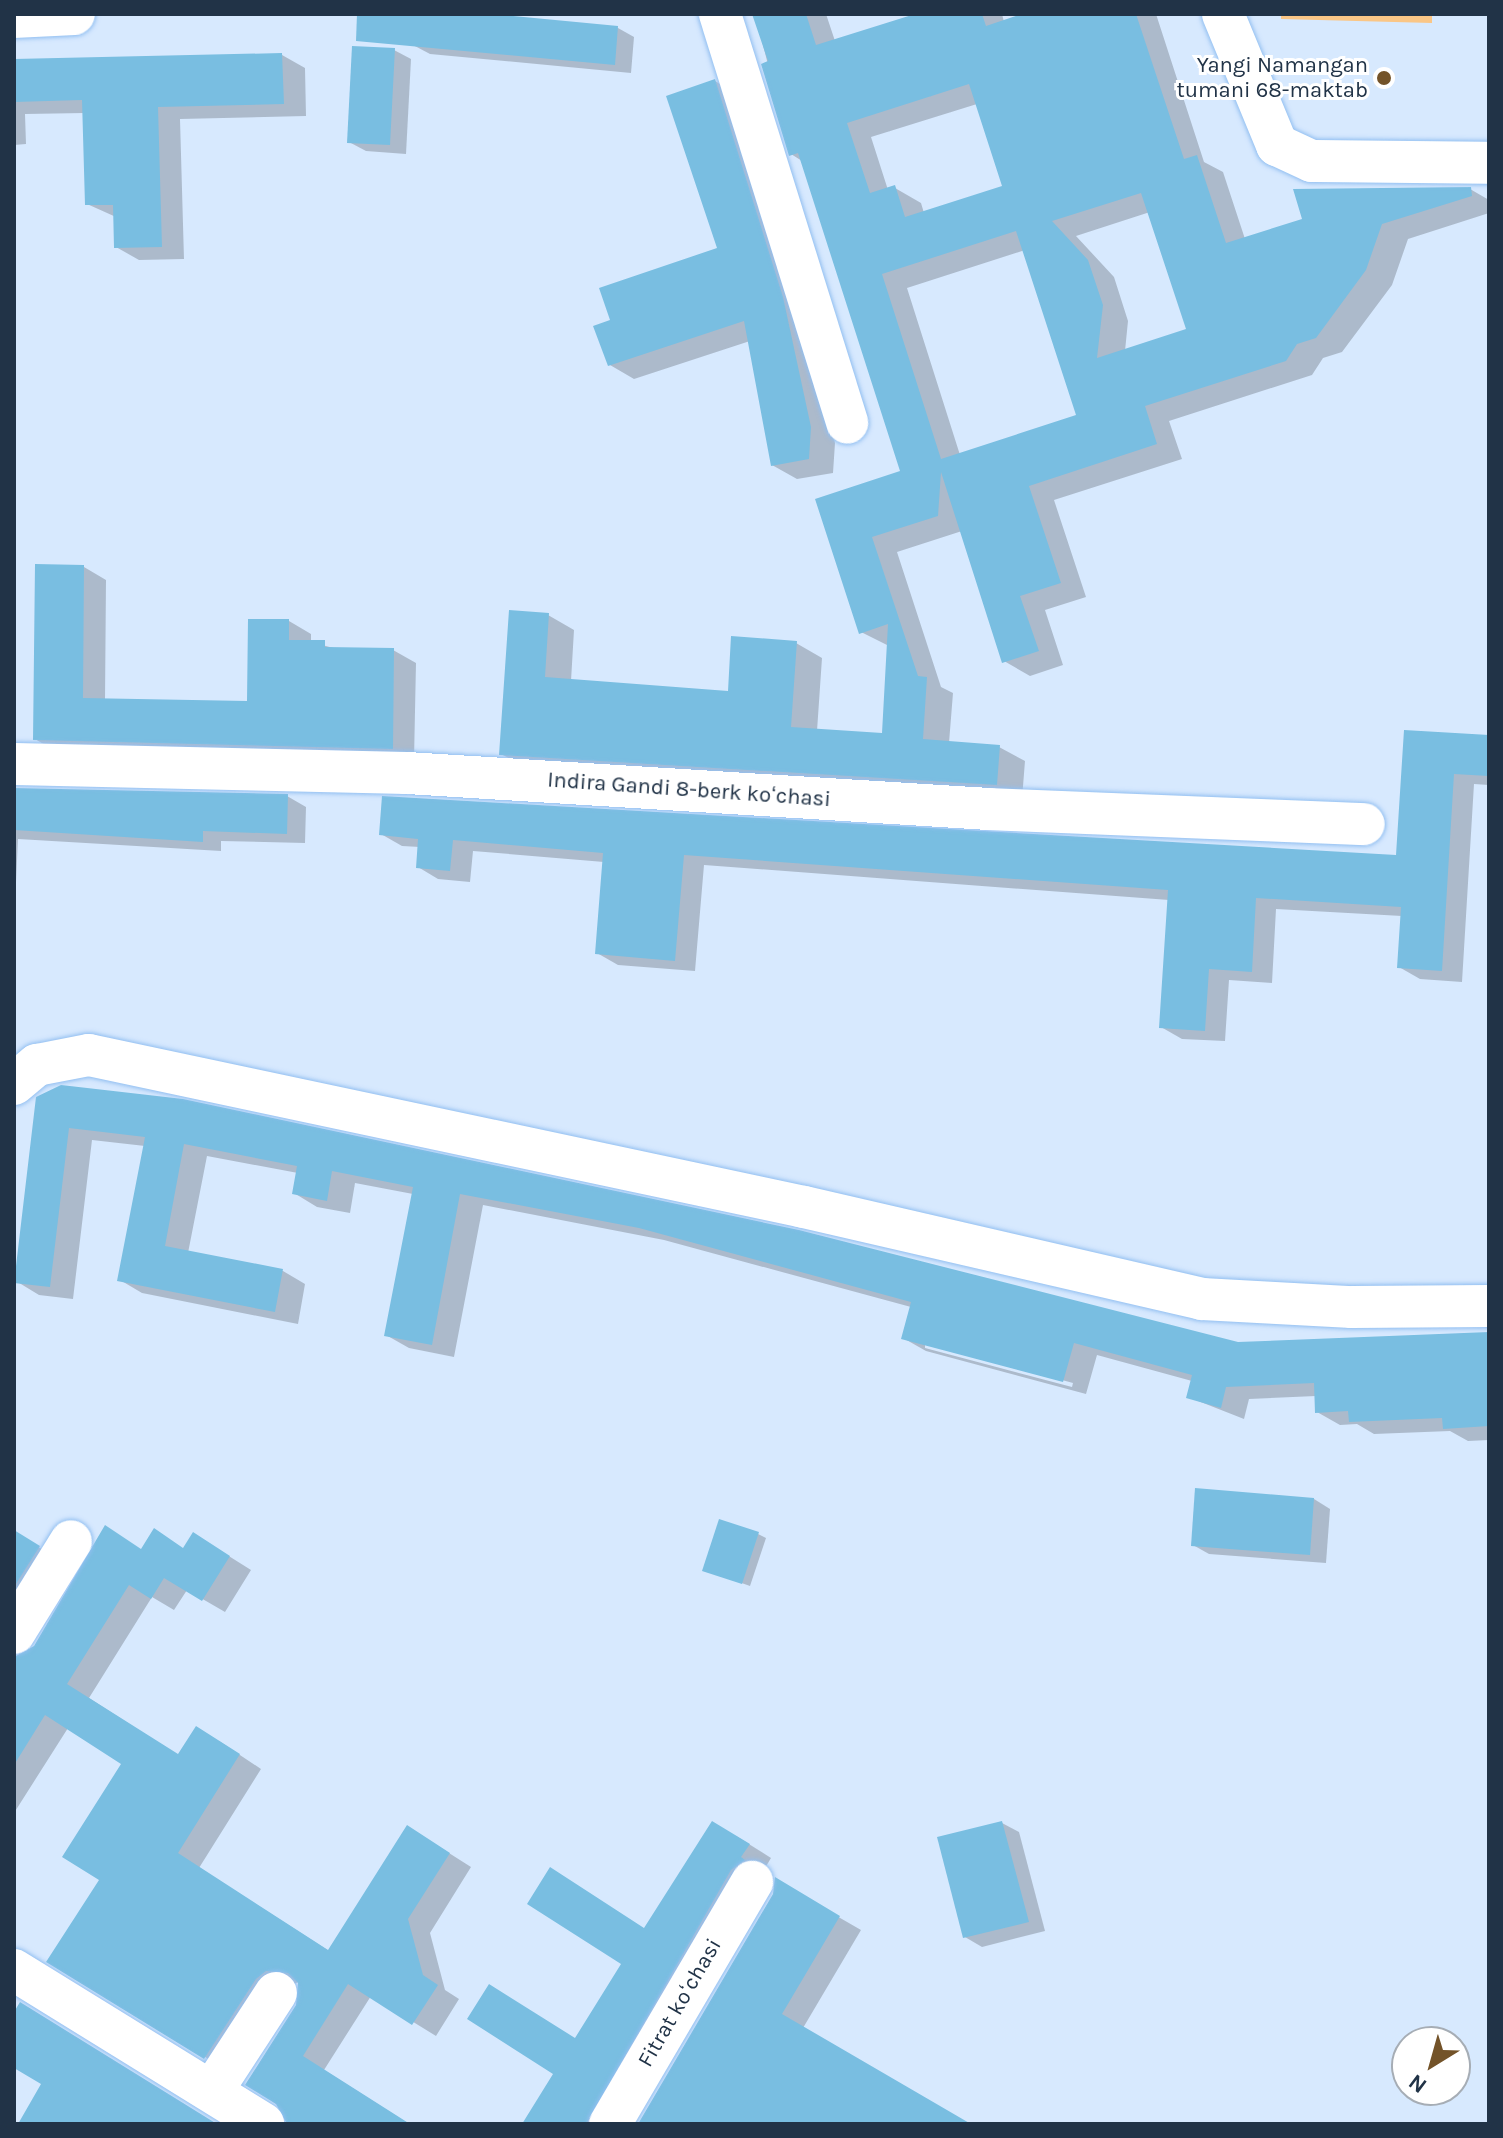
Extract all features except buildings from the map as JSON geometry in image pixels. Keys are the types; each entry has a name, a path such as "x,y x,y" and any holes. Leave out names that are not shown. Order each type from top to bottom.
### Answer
{"street":[{"path":"14,17 74,14"},
{"path":"720,14 847,423"},
{"path":"1223,14 1277,145 1312,161 1489,163"},
{"name":"Indira Gandi 8-berk koʻchasi","path":"14,764 407,773 989,809 1364,824"},
{"path":"14,1084 37,1065 89,1055 804,1207 1202,1299 1352,1307 1489,1306"},
{"path":"14,1633 71,1541"},
{"name":"Fitrat koʻchasi","path":"610,2124 752,1882"},
{"path":"14,1970 263,2124"},
{"path":"212,2091 276,1993"}],"shaded area":[{"path":"1281,14 1432,14 1432,23 1281,19"}],"place":[{"name":"Yangi Namangan tumani 68-maktab","path":"1384,78"}]}
